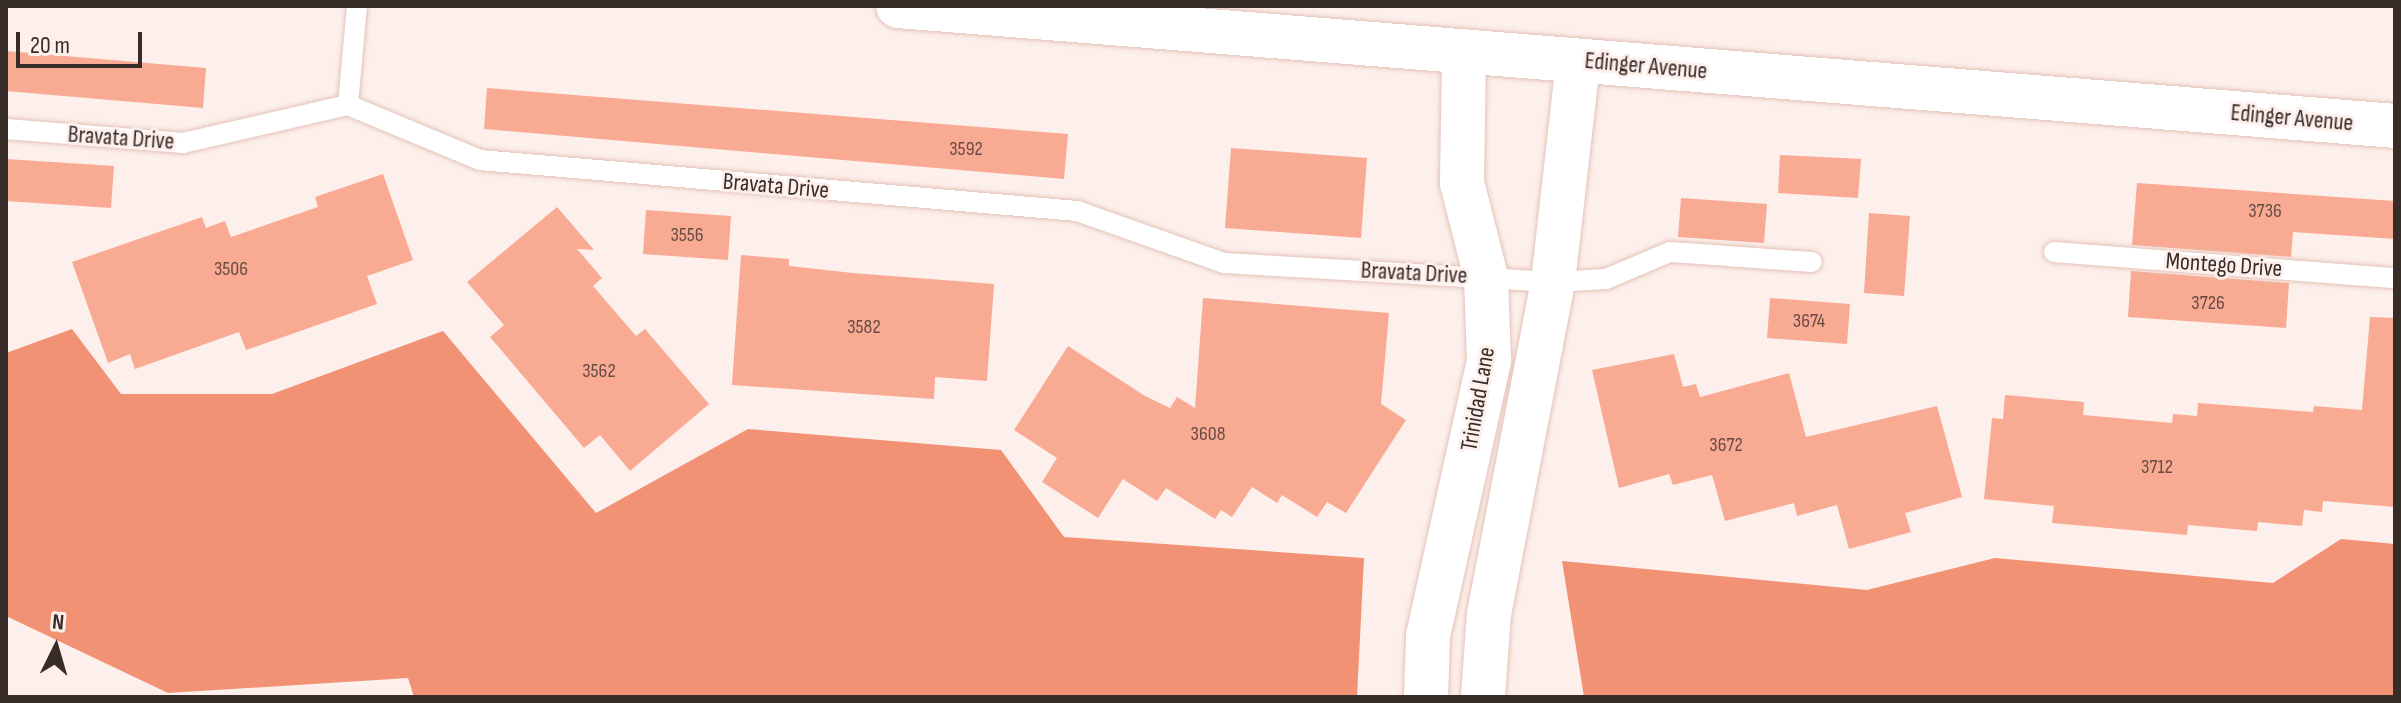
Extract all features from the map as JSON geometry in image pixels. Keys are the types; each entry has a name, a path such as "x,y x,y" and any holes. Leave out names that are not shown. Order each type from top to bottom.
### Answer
{"street":[{"name":"Edinger Avenue","path":"898,6 2395,126"},
{"name":"Trinidad Lane","path":"1426,697 1428,636 1489,360 1486,277 1462,183 1464,51"},
{"path":"1483,697 1489,614 1553,282 1578,61"}],"lane":[{"path":"348,105 357,6"},
{"name":"Bravata Drive","path":"6,129 183,143 348,105 480,160 1077,211 1224,263 1553,282 1606,279 1670,252 1812,262"},
{"name":"Montego Drive","path":"2054,252 2395,278"}],"shaded area":[{"path":"72,329 121,394 272,394 443,331 596,513 748,429 1001,450 1064,537 1364,558 1357,697 414,697 408,678 168,693 6,616 6,353"},
{"path":"2341,539 2395,544 2395,697 1584,697 1562,561 1867,590 1995,558 2273,583"}],"building":[{"path":"6,51 206,68 203,108 6,91"},
{"path":"487,88 1068,134 1064,179 484,129"},
{"path":"1231,148 1367,158 1361,238 1225,228"},
{"path":"1780,155 1861,159 1858,198 1778,193"},
{"path":"6,159 114,166 111,208 6,201"},
{"path":"383,174 413,260 367,276 377,304 246,350 239,332 135,369 130,354 108,363 72,262 202,217 206,228 225,221 231,237 318,207 315,197"},
{"path":"2137,183 2395,201 2395,239 2293,232 2291,257 2132,245"},
{"path":"1681,198 1767,204 1764,243 1678,237"},
{"path":"557,207 594,250 577,249 602,278 593,286 636,336 645,329 709,404 630,471 600,435 584,448 490,337 504,325 467,282"},
{"path":"646,210 731,216 728,260 643,254"},
{"path":"1869,213 1910,216 1904,296 1864,293"},
{"path":"741,255 789,259 789,266 994,284 987,381 935,377 934,399 732,385"},
{"path":"2131,271 2289,283 2286,328 2128,317"},
{"path":"1203,298 1389,313 1381,404 1406,420 1346,513 1327,502 1317,517 1282,495 1277,503 1252,487 1232,517 1221,510 1215,519 1166,488 1157,501 1123,479 1098,518 1042,482 1057,458 1014,430 1068,346 1145,396 1170,408 1177,397 1195,408"},
{"path":"1770,298 1850,304 1847,344 1767,338"},
{"path":"2370,317 2395,318 2395,507 2323,501 2322,512 2304,510 2302,526 2258,522 2257,531 2188,525 2187,535 2052,523 2054,506 1984,499 1992,418 2003,419 2005,395 2084,402 2083,415 2172,423 2173,414 2197,416 2198,403 2313,412 2314,406 2362,410"},
{"path":"1674,354 1683,387 1696,384 1700,397 1789,373 1806,437 1937,406 1962,497 1905,513 1911,532 1849,549 1837,505 1797,516 1794,503 1725,521 1712,475 1673,485 1669,474 1619,488 1592,370"}]}
